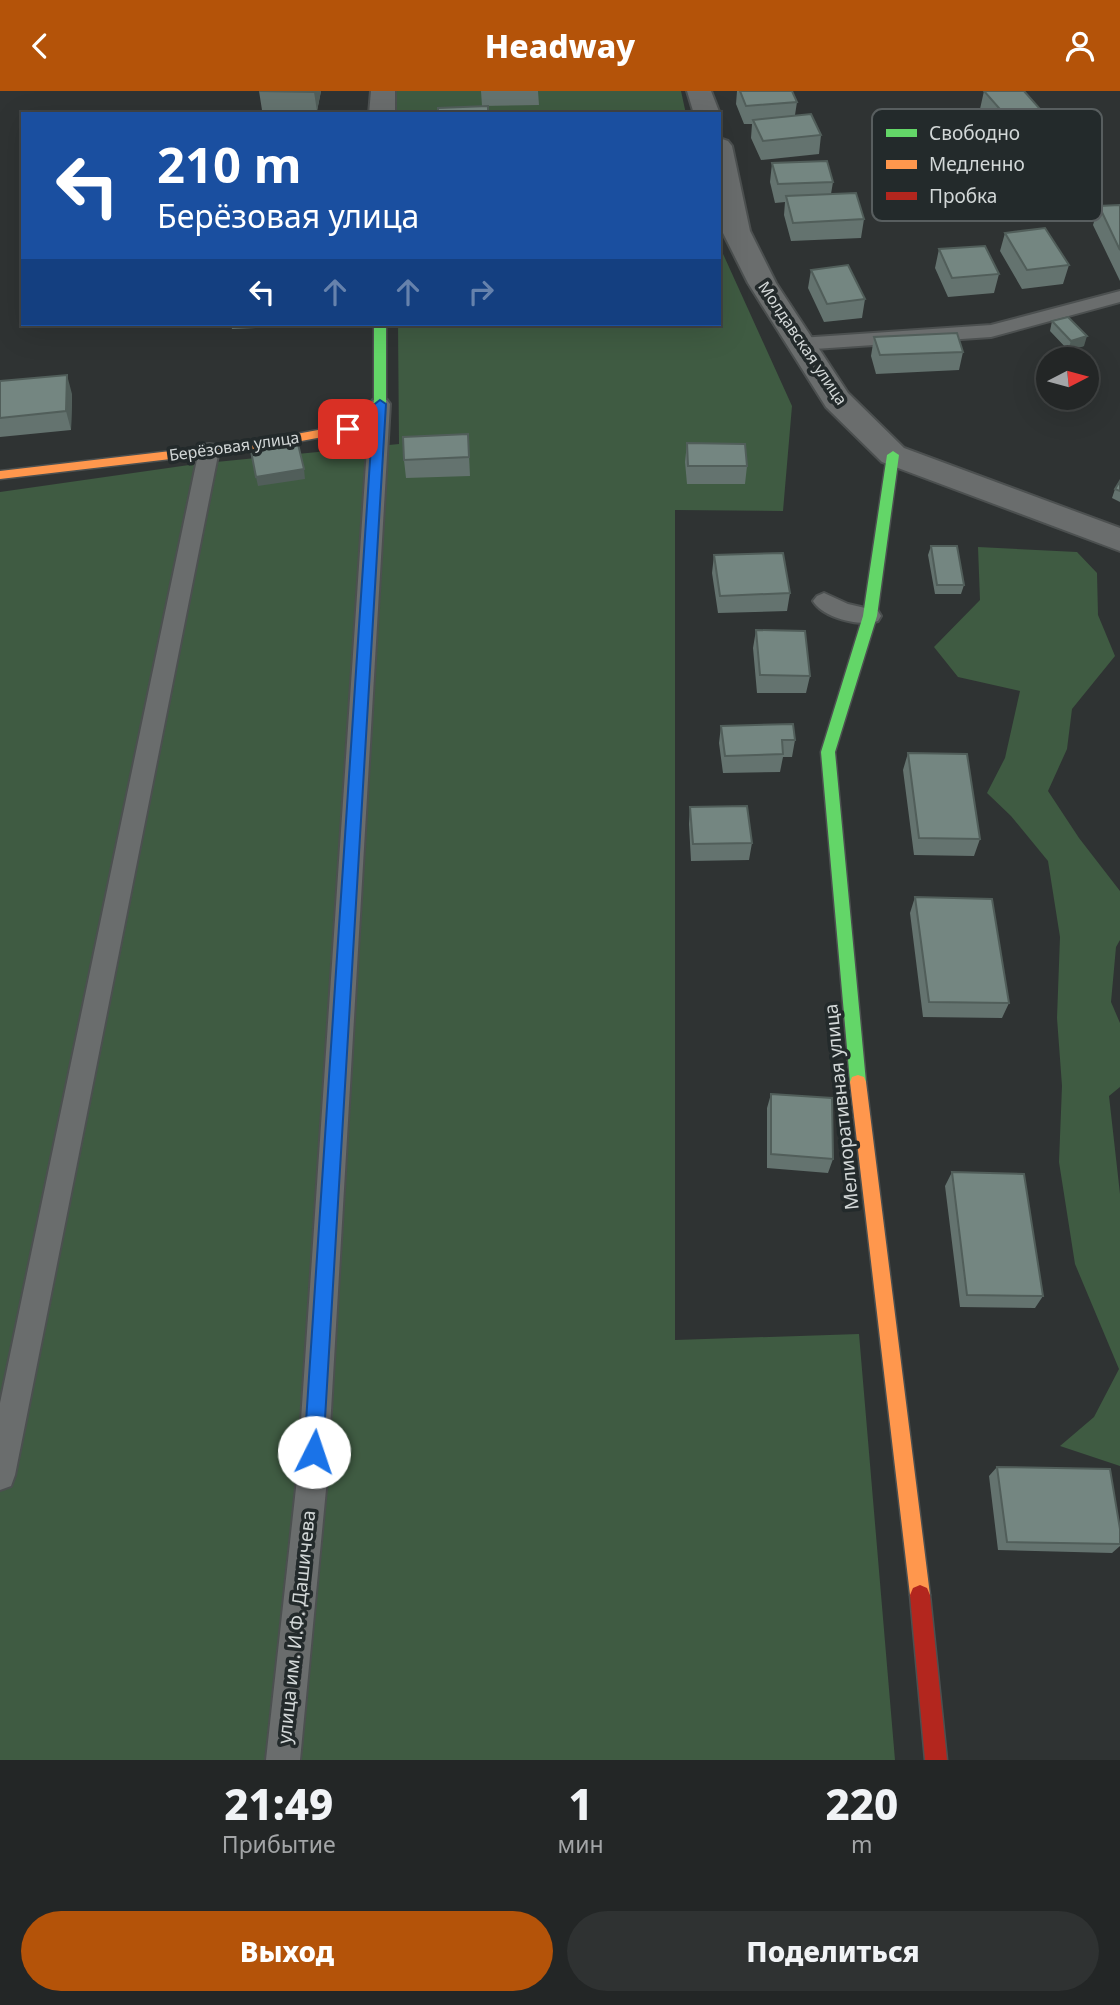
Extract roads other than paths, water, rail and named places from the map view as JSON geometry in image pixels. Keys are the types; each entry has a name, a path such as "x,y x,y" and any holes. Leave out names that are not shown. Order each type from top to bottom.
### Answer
{"street":[{"path":"382,112 383,91"},
{"path":"699,91 706,112"},
{"name":"Молдавская улица","path":"721,156 736,231 762,283 837,400 893,455 1120,540"},
{"path":"380,326 380,404"},
{"name":"Берёзовая улица","path":"0,475 209,450 348,429 380,404"},
{"name":"Мелиоративная улица","path":"893,455 870,617 828,752 861,1110 914,1529 936,1760"}],"lane":[{"path":"800,344 991,331 1120,296"},
{"name":"улица им. И.Ф. Дашичева","path":"283,1760 312,1479 380,404"},
{"path":"0,1475 209,450"},
{"path":"824,601 843,611 870,617"}]}
